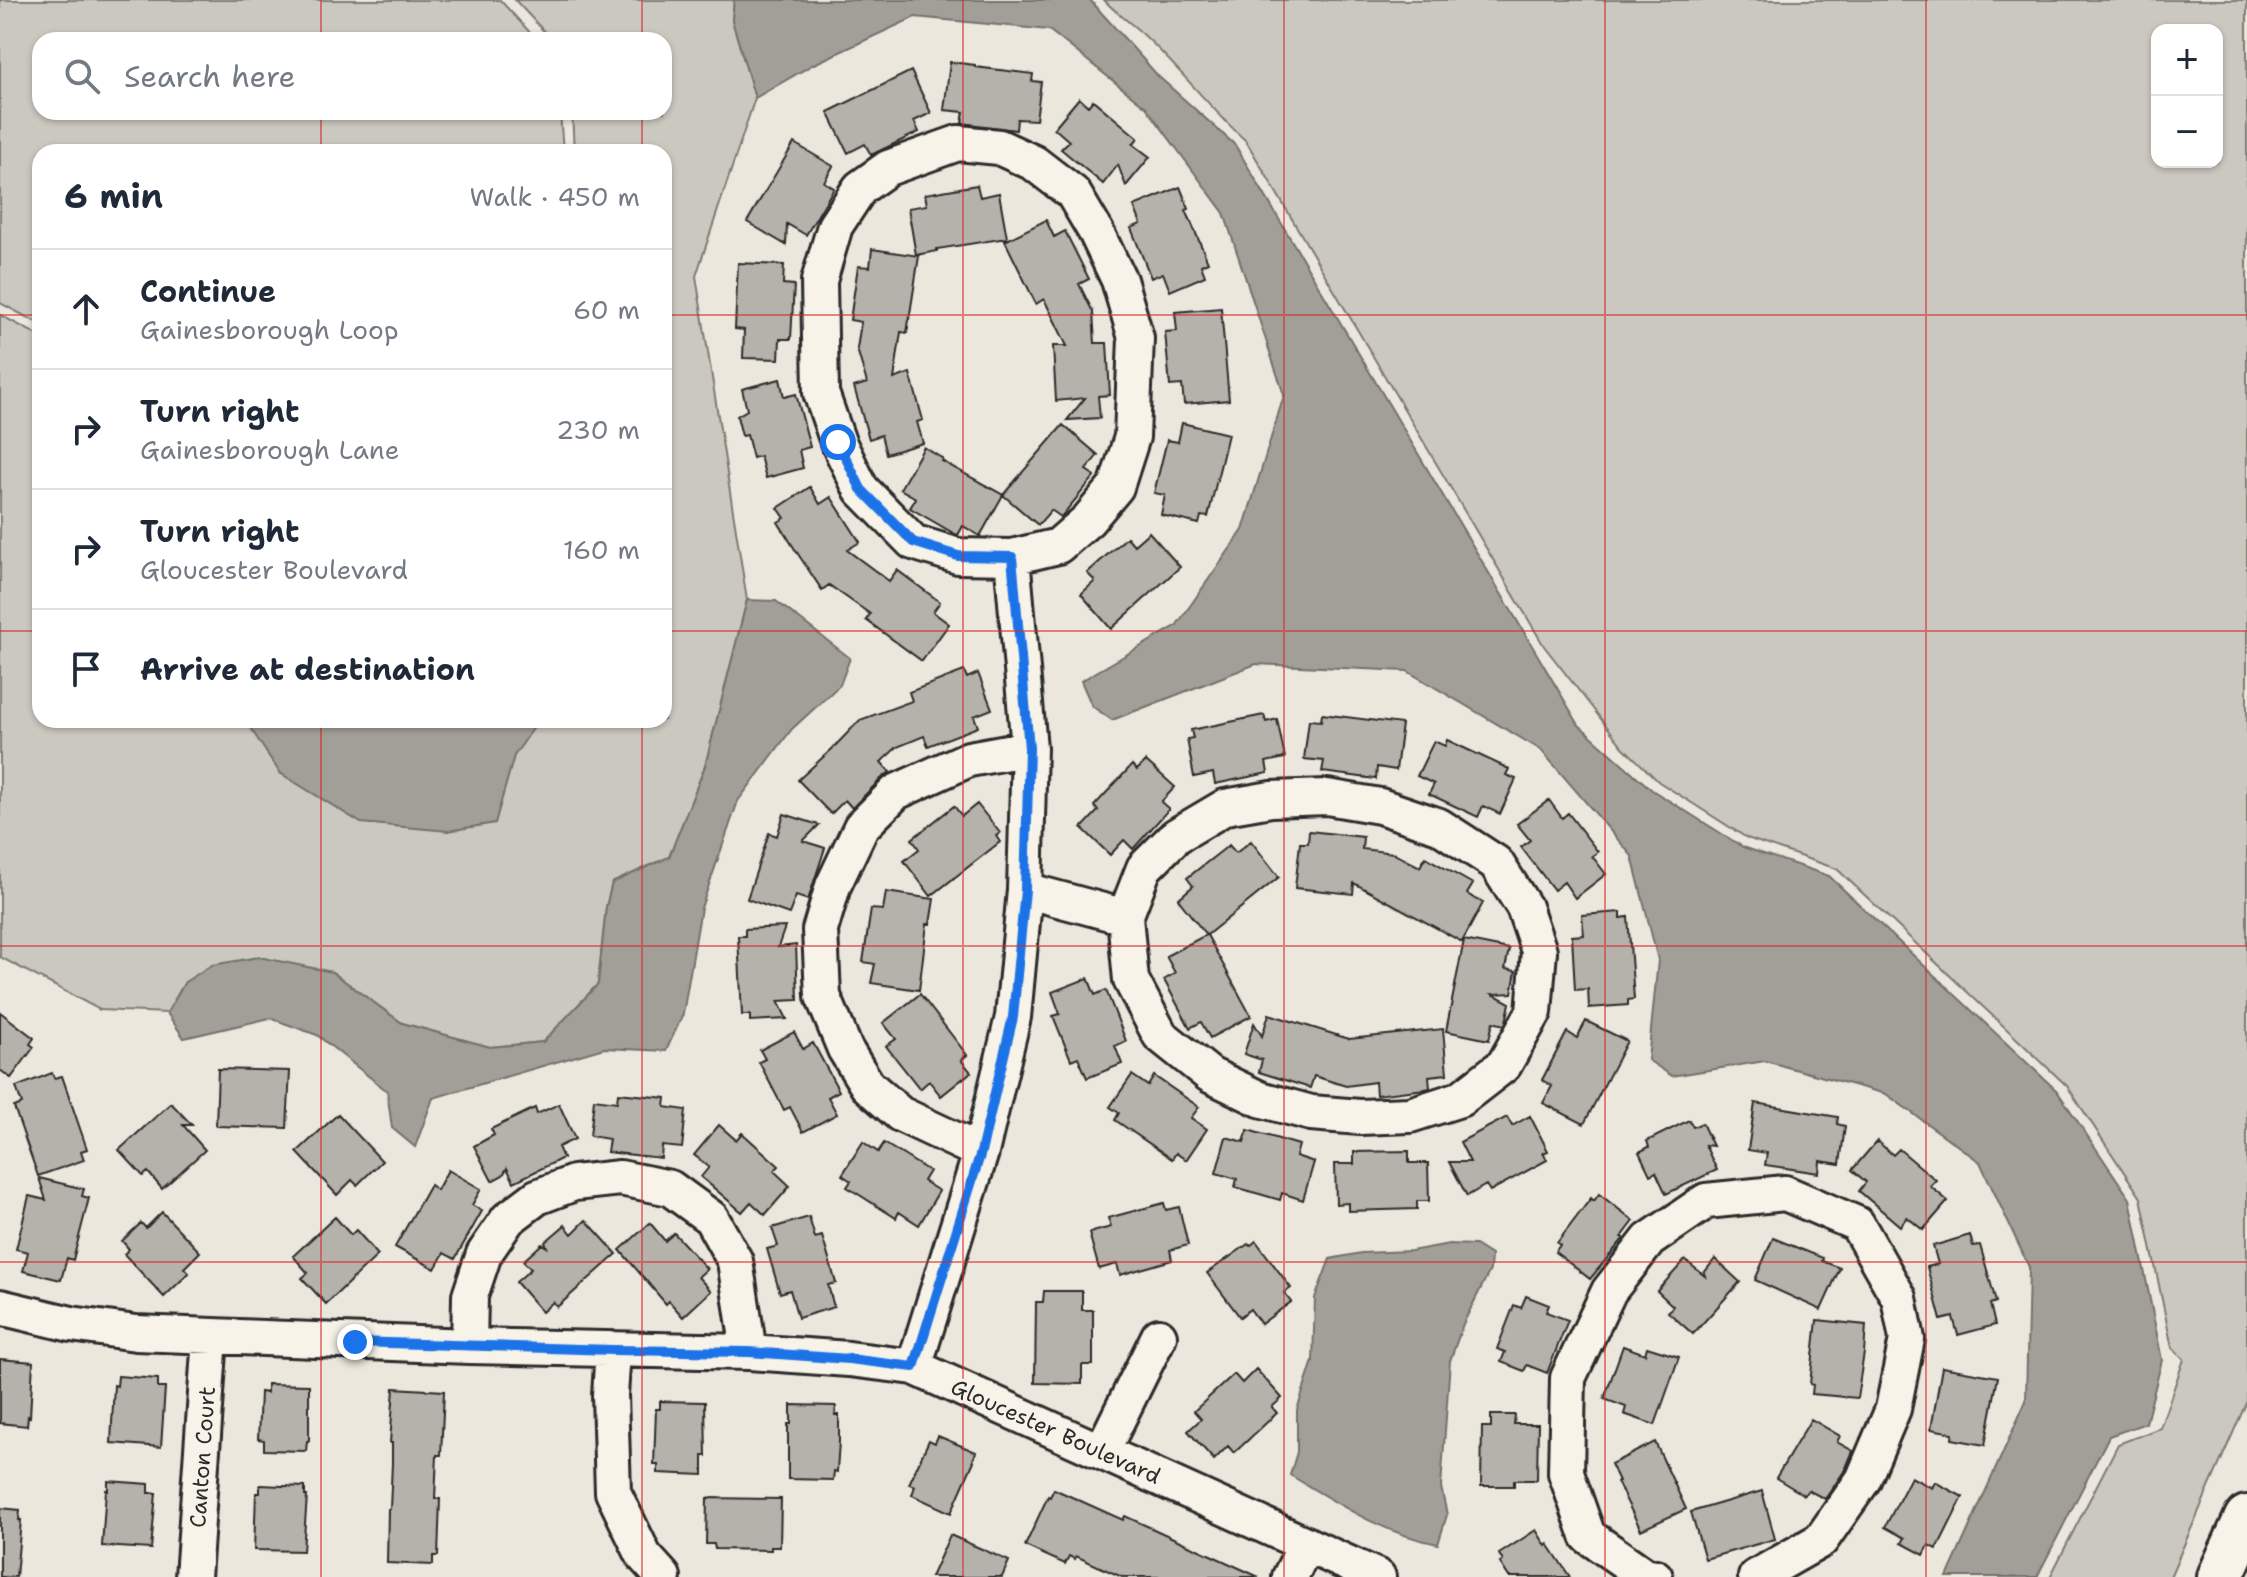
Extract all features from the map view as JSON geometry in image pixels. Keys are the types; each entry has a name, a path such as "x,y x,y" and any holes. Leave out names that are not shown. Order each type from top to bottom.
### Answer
{"main road":[{"path":"2220,1577 2247,1518"}],"street":[{"path":"958,143 999,147 1034,163 1073,193 1119,280 1136,338 1132,437 1116,487 1088,520 1058,546 1012,557 958,556 913,542 861,489 838,442 821,393 819,281 835,226 860,188 888,168 958,143"},
{"path":"914,1367 981,1152 1013,1017 1025,890 1029,748 1012,557"},
{"path":"981,1152 900,1114 867,1085 845,1049 823,996 820,930 833,886 861,827 896,792 969,759 1029,748"},
{"path":"1327,797 1380,806 1439,826 1496,863 1524,907 1539,951 1534,1012 1504,1065 1460,1099 1410,1115 1360,1117 1311,1113 1260,1099 1210,1075 1160,1035 1131,980 1125,917 1144,868 1176,836 1225,807 1271,799 1327,797"},
{"path":"1025,890 1125,917"},
{"path":"469,1346 470,1296 484,1254 508,1219 537,1197 574,1183 620,1178 670,1188 711,1218 735,1261 749,1352"},
{"path":"1647,1576 1588,1536 1566,1473 1568,1378 1609,1291 1649,1240 1706,1201 1785,1193 1857,1224 1899,1298 1907,1339 1893,1409 1863,1480 1821,1540 1756,1577"},
{"name":"Gloucester Boulevard","path":"0,1307 71,1324 136,1333 469,1346 749,1352 914,1367 1378,1577"},
{"path":"1102,1451 1159,1336"},
{"name":"Canton Court","path":"193,1577 210,1337"},
{"path":"613,1350 610,1395 613,1492 644,1556 663,1577"},
{"path":"1290,1577 1306,1544"}],"shaded area":[{"path":"0,0 500,0 530,32 32,32 32,120 561,120 562,144 32,144 32,320 0,303"},
{"path":"515,0 734,0 732,20 755,98 696,276 747,600 705,766 669,857 612,883 606,907 598,984 543,1042 490,1047 402,1023 332,972 185,982 167,1013 100,1010 0,957 0,315 32,332 32,728 672,728 672,144 574,144 572,120 672,120 672,32 545,32"},
{"path":"734,0 1090,0 1159,77 1235,145 1579,725 1652,790 1743,847 1829,876 2057,1091 2130,1199 2162,1360 2146,1423 2109,1436 2037,1577 1947,1577 2026,1401 2029,1267 1980,1162 1886,1094 1765,1061 1672,1076 1648,1060 1658,960 1632,856 1541,750 1407,671 1256,664 1112,720 1092,706 1081,681 1176,626 1243,530 1284,395 1224,213 1146,107 1049,30 915,17 814,64 755,98 732,20"},
{"path":"1104,0 2247,0 2247,1401 2170,1577 2050,1577 2118,1444 2160,1428 2184,1359 2172,1348 2141,1198 2067,1086 1837,869 1747,838 1659,782 1623,747 1544,646 1246,141 1141,32"},
{"path":"747,600 776,601 850,658 840,685 792,729 738,801 701,908 683,1014 666,1051 604,1048 433,1098 415,1147 392,1128 387,1091 317,1035 270,1018 184,1038 167,1013 185,982 212,965 259,957 332,972 402,1023 490,1047 543,1042 598,984 606,907 612,883 669,857 705,766"},
{"path":"250,728 533,728 514,756 495,823 448,831 361,823 280,773"},
{"path":"1449,1244 1475,1245 1491,1255 1490,1270 1463,1324 1450,1361 1441,1487 1447,1515 1438,1544 1379,1525 1290,1475 1297,1452 1297,1410 1313,1361 1315,1298 1330,1259"}],"building":[{"path":"950,62 1033,74 1032,81 1041,82 1036,120 1017,119 1016,130 962,123 964,112 944,110"},
{"path":"911,71 931,113 914,121 919,132 871,155 865,144 848,153 828,112"},
{"path":"1079,98 1088,106 1093,100 1138,138 1133,144 1150,157 1126,186 1118,165 1103,184 1061,149 1069,141 1054,128"},
{"path":"794,143 833,166 824,182 834,188 806,235 787,224 786,245 747,222"},
{"path":"977,185 980,197 999,193 1007,238 916,255 908,208 927,205 925,194"},
{"path":"1180,187 1189,209 1186,210 1208,262 1201,265 1205,276 1170,291 1163,273 1151,278 1131,228 1141,224 1134,206"},
{"path":"1046,220 1054,237 1065,231 1089,279 1079,284 1093,312 1095,343 1107,343 1110,395 1098,396 1100,418 1067,420 1085,398 1056,401 1053,346 1067,346 1044,299 1036,304 1005,241"},
{"path":"872,249 919,256 907,333 901,332 894,379 910,373 923,420 917,422 923,443 886,454 881,435 869,439 854,387 867,383 857,349 861,322 850,320 858,266 870,267"},
{"path":"738,263 784,265 783,284 794,285 791,339 780,339 779,359 743,358 744,330 735,329"},
{"path":"1221,308 1229,400 1184,404 1182,385 1170,386 1165,332 1177,331 1175,312"},
{"path":"780,379 784,397 796,394 810,447 799,450 803,468 766,478 760,456 753,458 747,435 742,436 737,416 747,410 742,389"},
{"path":"1182,423 1228,434 1208,517 1201,516 1199,524 1161,515 1165,495 1154,493 1167,440 1178,442"},
{"path":"1063,425 1098,455 1086,470 1095,476 1061,517 1051,510 1038,525 1003,495"},
{"path":"924,447 942,461 1003,495 980,536 963,526 958,535 955,534 910,508 916,498 900,489"},
{"path":"810,487 820,504 831,497 860,542 847,550 889,581 897,570 940,602 933,612 949,624 922,661 866,620 870,614 829,585 822,590 796,551 778,522 785,518 778,508"},
{"path":"1149,532 1180,567 1111,629 1081,594 1095,581 1087,573 1127,537 1134,545"},
{"path":"964,671 967,678 978,673 992,709 974,716 978,727 928,746 924,736 897,747 881,762 890,772 852,808 845,800 831,814 798,780 860,720 912,701 909,692"},
{"path":"1322,714 1402,724 1396,770 1377,767 1376,779 1322,772 1324,761 1304,759 1309,720 1321,721"},
{"path":"1264,715 1266,722 1277,719 1285,758 1266,762 1268,773 1215,784 1213,773 1194,777 1187,739 1193,738 1191,730"},
{"path":"1447,740 1509,769 1506,775 1516,779 1500,814 1483,806 1478,817 1429,794 1434,784 1417,776 1434,741 1445,746"},
{"path":"1146,761 1175,787 1161,802 1169,809 1133,849 1124,840 1110,855 1082,828 1098,811 1094,806 1132,765 1137,770"},
{"path":"1549,800 1562,818 1568,813 1598,852 1592,856 1606,874 1575,898 1564,882 1554,890 1521,847 1530,840 1517,824"},
{"path":"977,804 1000,833 996,836 1000,842 931,896 904,861 919,849 912,839 954,806 962,816"},
{"path":"784,814 819,825 803,841 825,848 808,900 796,896 789,914 747,899 769,833 777,836"},
{"path":"1309,831 1363,837 1362,849 1393,853 1420,867 1425,857 1473,884 1467,894 1483,903 1462,942 1354,883 1353,894 1295,888 1300,843 1308,843"},
{"path":"1251,841 1279,877 1207,935 1251,1016 1210,1038 1201,1022 1190,1028 1164,980 1175,973 1166,956 1206,935 1178,899 1193,886 1187,878 1229,845 1236,853"},
{"path":"886,892 934,899 930,924 927,924 919,990 871,983 875,964 863,962 871,909 883,910"},
{"path":"1621,912 1621,918 1628,917 1634,999 1628,1000 1628,1005 1589,1008 1588,989 1575,990 1572,936 1584,935 1582,915"},
{"path":"785,927 778,947 796,945 798,1000 778,1001 787,1019 750,1021 750,1015 742,1015 738,936 745,936 745,929"},
{"path":"1464,940 1509,949 1505,969 1516,971 1512,993 1493,994 1510,1003 1506,1022 1504,1025 1493,1022 1489,1040 1446,1031"},
{"path":"1088,978 1095,995 1106,990 1126,1041 1115,1046 1122,1064 1087,1078 1078,1057 1071,1060 1053,1016 1060,1014 1052,992"},
{"path":"920,994 967,1055 961,1060 971,1072 941,1096 929,1081 920,1089 886,1046 896,1039 883,1023"},
{"path":"0,1012 34,1038 30,1044 34,1047 11,1078 0,1070"},
{"path":"1269,1014 1349,1039 1443,1029 1447,1074 1429,1076 1430,1088 1376,1095 1375,1082 1346,1086 1314,1076 1310,1088 1259,1072 1262,1060 1244,1054 1254,1023 1262,1036"},
{"path":"1586,1021 1627,1041 1584,1124 1543,1103 1552,1086 1542,1080 1567,1032 1577,1038"},
{"path":"794,1032 803,1049 813,1043 839,1091 828,1097 837,1114 803,1132 790,1107 784,1110 759,1062 765,1059 760,1050"},
{"path":"218,1069 290,1071 287,1128 216,1126"},
{"path":"52,1073 54,1078 62,1076 87,1149 81,1151 84,1160 38,1176 14,1107 22,1104 16,1087"},
{"path":"1132,1075 1148,1086 1154,1076 1199,1107 1191,1118 1207,1129 1186,1160 1176,1153 1172,1159 1115,1120 1119,1113 1110,1107"},
{"path":"618,1093 666,1098 665,1107 686,1110 682,1148 662,1146 661,1158 607,1152 609,1139 590,1136 594,1099 617,1102"},
{"path":"171,1103 192,1125 183,1125 205,1150 162,1189 148,1172 143,1176 119,1150"},
{"path":"1755,1103 1838,1117 1837,1124 1845,1126 1840,1164 1820,1161 1819,1173 1765,1165 1767,1153 1748,1150"},
{"path":"559,1104 575,1139 558,1147 563,1158 514,1182 507,1168 503,1175 492,1181 474,1146 494,1135 491,1129 535,1108 537,1114"},
{"path":"338,1114 382,1161 357,1185 352,1180 337,1195 297,1152"},
{"path":"1530,1116 1548,1151 1543,1153 1547,1160 1490,1191 1486,1185 1467,1196 1449,1162 1470,1162 1460,1142 1507,1117 1512,1126"},
{"path":"1689,1120 1693,1127 1702,1123 1713,1146 1705,1145 1717,1170 1666,1194 1656,1172 1650,1175 1639,1152 1649,1147 1647,1141"},
{"path":"719,1125 736,1140 742,1133 779,1166 774,1171 790,1186 765,1215 751,1202 742,1212 701,1177 709,1167 694,1155"},
{"path":"1248,1130 1299,1145 1296,1156 1314,1162 1303,1200 1282,1193 1280,1200 1235,1187 1237,1179 1216,1173 1226,1137 1244,1142"},
{"path":"1877,1141 1893,1155 1899,1149 1936,1180 1930,1186 1948,1201 1923,1230 1907,1217 1900,1226 1859,1191 1866,1182 1852,1170"},
{"path":"863,1142 878,1152 884,1143 929,1171 923,1181 939,1191 919,1225 899,1212 896,1218 847,1187 851,1181 842,1175"},
{"path":"1409,1151 1409,1163 1428,1163 1429,1201 1417,1201 1417,1209 1348,1211 1348,1203 1336,1204 1335,1164 1354,1164 1354,1152"},
{"path":"448,1170 481,1189 472,1205 482,1211 455,1259 444,1253 435,1269 395,1247 430,1185 437,1190"},
{"path":"39,1178 84,1189 82,1196 89,1198 73,1260 67,1258 61,1280 23,1271 28,1252 16,1249 29,1196 46,1200"},
{"path":"1599,1194 1634,1221 1590,1279 1555,1252 1560,1245 1557,1243 1591,1198 1594,1201"},
{"path":"1164,1203 1166,1210 1179,1207 1188,1245 1170,1250 1172,1260 1120,1275 1117,1264 1099,1269 1089,1233 1111,1227 1108,1218"},
{"path":"162,1212 200,1252 184,1268 189,1273 164,1297 124,1254 129,1249 122,1241 141,1223 146,1228"},
{"path":"335,1217 351,1235 356,1230 378,1255 326,1304 302,1278 308,1273 293,1256"},
{"path":"809,1217 815,1238 822,1236 836,1283 828,1285 834,1307 798,1318 790,1290 780,1293 767,1249 778,1246 772,1228"},
{"path":"586,1220 617,1254 557,1307 553,1302 542,1312 516,1282 531,1269 523,1261 542,1244 547,1247 545,1242 565,1225 572,1234"},
{"path":"650,1223 665,1241 674,1233 707,1269 698,1277 711,1291 683,1317 669,1301 666,1304 620,1250"},
{"path":"1970,1235 1973,1246 1980,1245 1996,1302 1990,1304 1995,1325 1958,1335 1953,1317 1941,1320 1927,1267 1938,1264 1933,1246"},
{"path":"1773,1238 1840,1268 1821,1310 1755,1280"},
{"path":"1256,1241 1291,1288 1284,1293 1291,1302 1261,1324 1250,1309 1240,1317 1207,1273"},
{"path":"1715,1259 1740,1282 1693,1334 1668,1312 1673,1306 1657,1291 1685,1260 1705,1276"},
{"path":"1044,1291 1082,1291 1082,1310 1093,1310 1093,1365 1082,1365 1082,1384 1035,1383 1036,1302 1043,1302"},
{"path":"1526,1296 1549,1305 1546,1312 1568,1320 1547,1373 1527,1365 1524,1371 1501,1362 1505,1352 1497,1349 1514,1305 1521,1308"},
{"path":"1817,1320 1866,1325 1857,1398 1812,1394 1813,1385 1810,1384"},
{"path":"1623,1346 1645,1354 1647,1347 1679,1357 1655,1425 1624,1414 1626,1407 1604,1399"},
{"path":"0,1359 33,1362 27,1426 0,1423"},
{"path":"1942,1367 1998,1377 1985,1445 1952,1439 1953,1433 1931,1429"},
{"path":"1256,1369 1282,1398 1272,1407 1277,1413 1234,1453 1228,1446 1214,1460 1188,1431 1201,1419 1194,1411 1234,1374 1242,1383"},
{"path":"118,1376 158,1379 158,1388 165,1388 161,1447 111,1443 114,1385 117,1386"},
{"path":"267,1384 309,1385 309,1441 306,1451 264,1450 264,1440 258,1439 260,1392 267,1393"},
{"path":"394,1388 444,1391 435,1499 440,1499 438,1556 433,1556 433,1565 387,1563"},
{"path":"660,1401 705,1402 706,1456 703,1456 703,1475 658,1473 658,1465 654,1465 656,1409 660,1409"},
{"path":"791,1405 836,1406 839,1441 837,1472 834,1471 833,1480 788,1479"},
{"path":"1491,1415 1515,1415 1514,1424 1538,1424 1537,1480 1514,1480 1514,1486 1481,1486 1482,1427 1491,1427"},
{"path":"1811,1419 1840,1436 1837,1442 1853,1451 1845,1470 1825,1499 1808,1490 1804,1495 1776,1478"},
{"path":"938,1436 976,1452 951,1513 912,1495 915,1486 909,1484 929,1440 935,1443"},
{"path":"1655,1442 1686,1509 1641,1530 1611,1464"},
{"path":"1911,1477 1932,1488 1935,1482 1963,1497 1937,1549 1929,1545 1924,1555 1902,1543 1905,1538 1885,1527"},
{"path":"108,1481 149,1484 149,1493 156,1493 151,1549 102,1546"},
{"path":"260,1485 305,1487 303,1551 254,1550 256,1493 260,1493"},
{"path":"1054,1489 1123,1520 1125,1516 1259,1577 1122,1577 1076,1556 1075,1559 1069,1556 1065,1564 1025,1546"},
{"path":"1762,1491 1775,1539 1705,1559 1691,1512"},
{"path":"707,1498 781,1499 780,1547 771,1547 771,1550 715,1549 714,1544 706,1544"},
{"path":"0,1508 20,1510 16,1577 0,1577"},
{"path":"1536,1530 1570,1577 1509,1577 1500,1563 1503,1561 1499,1554"},
{"path":"950,1535 1009,1561 1002,1577 931,1577"}],"route":[{"path":"355,1342 749,1352 914,1367 981,1152 1013,1017 1025,890 1029,748 1012,557 958,556 913,542 861,489 838,442"}]}
